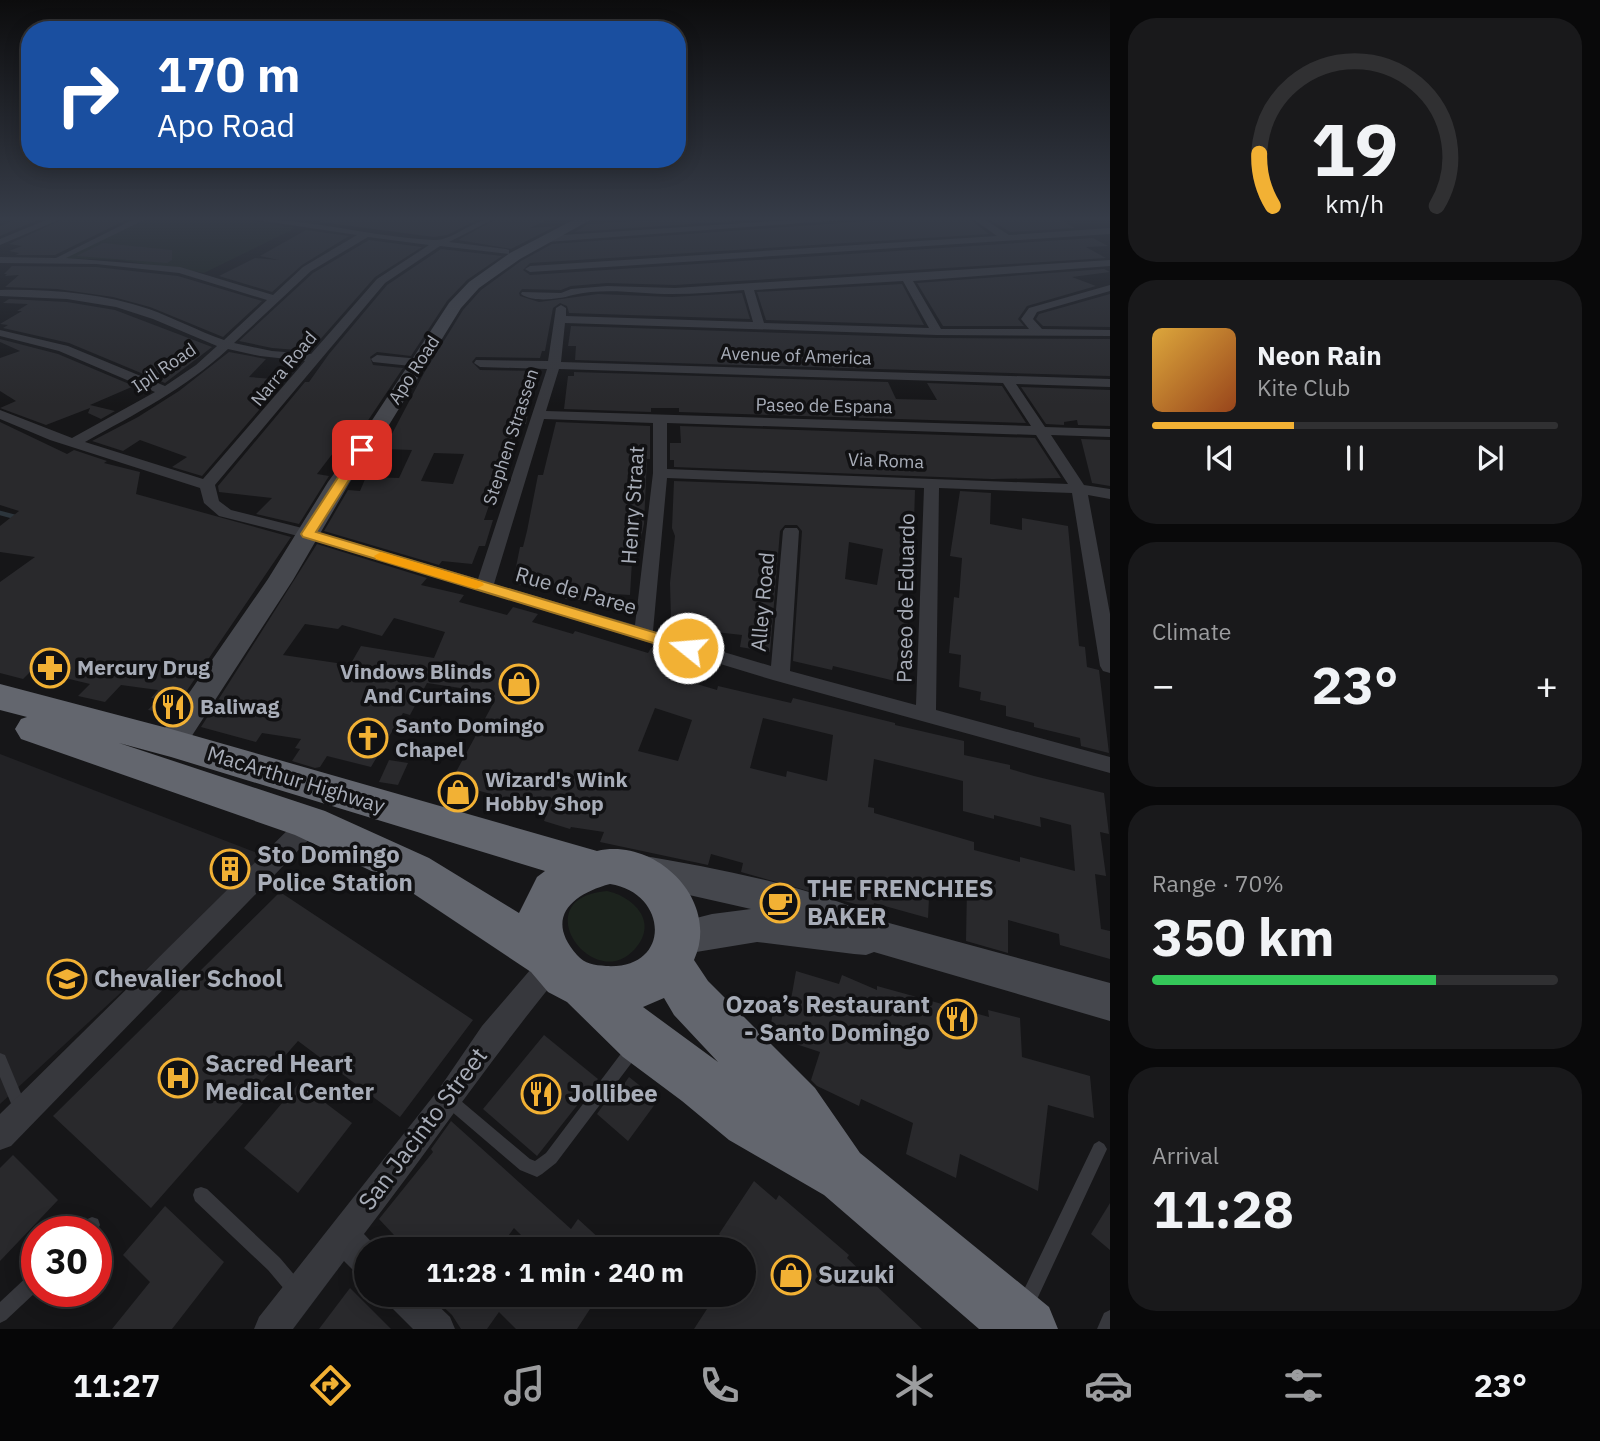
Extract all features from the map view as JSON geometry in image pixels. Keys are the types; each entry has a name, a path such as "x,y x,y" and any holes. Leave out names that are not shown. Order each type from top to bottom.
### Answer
{"highway":[{"name":"MacArthur Highway","path":"0,697 610,868"},
{"name":"MacArthur Highway","path":"0,719 310,822 414,871 486,915 561,969 641,1039 701,1082 748,1121 844,1175 1023,1325"},
{"path":"610,868 654,882 668,896 675,910 674,950 660,974 632,988 611,991 561,969 541,943 539,923 547,896 572,874 610,868"},
{"name":"MacArthur Highway","path":"674,950 691,998 796,1108 844,1175"}],"street":[{"path":"216,281 276,299"},
{"name":"Ipil Road","path":"73,443 166,391 200,368 295,281"},
{"name":"Narra Road","path":"210,481 381,281"},
{"name":"Apo Road","path":"171,743 455,306 480,281"},
{"path":"526,294 562,296 596,289 666,291 853,281"},
{"path":"908,281 937,332"},
{"path":"748,287 759,325"},
{"path":"1038,332 1027,319 1033,310 1110,288"},
{"path":"0,293 71,296 134,308 225,344 265,354 317,358"},
{"name":"Stephen Strassen","path":"484,587 554,365 562,296"},
{"path":"561,319 937,332 1110,333"},
{"path":"0,333 37,340 166,391"},
{"path":"377,359 420,363"},
{"name":"Avenue of America","path":"480,363 1110,383"},
{"path":"1009,381 1079,489 1110,666"},
{"path":"0,414 73,443 210,481"},
{"name":"Paseo de Espana","path":"538,415 660,421 1110,433"},
{"name":"Henry Straat","path":"643,634 660,473 660,421"},
{"name":"Via Roma","path":"660,473 932,482 1079,489 1110,494"},
{"name":"Rue de Paree","path":"210,481 212,503 225,513 308,534 780,676 1110,765"},
{"name":"Paseo de Eduardo","path":"926,715 932,482"},
{"name":"Alley Road","path":"780,676 791,531"},
{"path":"0,1135 310,822"},
{"path":"610,868 698,881 810,908 844,919 882,938 1110,1002"},
{"path":"674,950 727,928 769,926 841,937 882,938"},
{"name":"San Jacinto Street","path":"271,1329 449,1099 492,1037 561,969"},
{"path":"343,1236 354,1247"},
{"path":"415,1307 438,1329"}],"lane":[{"path":"449,1099 525,1165 537,1169 551,1158 641,1039"},
{"path":"0,1060 22,1113"},
{"path":"1023,1325 1099,1149"},
{"path":"201,1195 274,1264 299,1293"},
{"path":"0,1314 21,1294"},
{"path":"1106,1329 1110,1319"}],"shaded area":[{"name":"Chevalier School","path":"0,754 268,857 0,1104"},
{"path":"607,891 632,903 639,910 645,926 638,945 621,959 604,961 587,954 575,942 568,926 570,910 582,898"}],"building":[{"path":"12,281 195,281 262,301 223,337 150,307 113,297 57,289 5,287"},
{"path":"236,281 284,281 272,292"},
{"path":"304,281 371,281 310,351 272,348 239,341"},
{"path":"393,281 466,281 447,301 411,356 377,352 370,357 373,365 403,368 357,437 346,436 317,474 329,476 299,524 256,514 272,498 219,492 218,486 305,382 309,382"},
{"path":"493,281 739,281 675,285 607,283 571,286 561,290 522,289 519,293 520,296 539,302 598,294 672,297 742,293 750,319 569,313 567,306 560,303 553,308 545,351 542,351 540,358 476,357 472,362 480,370 536,371 526,424 522,424 520,431 516,431 484,520 493,520 485,546 479,546 472,564 442,561 439,565 324,531 348,490 360,491 366,477 399,478 412,450 384,449 424,373 463,310","holes":["434,453 464,454 453,484 421,481"]},
{"path":"1083,281 1096,286 1027,306 1018,319 1024,326 943,326 917,283"},
{"path":"902,284 924,325 766,320 757,292"},
{"path":"1110,294 1110,327 1043,326 1036,319 1039,314"},
{"path":"9,299 67,302 115,310 212,347 165,383 69,343 3,328 8,325 0,324 22,311 17,311 28,304 3,303"},
{"path":"571,326 937,338 1110,339 1110,376 575,360 576,346 568,346"},
{"path":"0,339 58,354 134,386 90,405 115,411 101,419 88,413 90,408 46,425 0,408 16,401 0,391 0,358 20,351 0,342"},
{"path":"229,352 266,359 249,377 285,380 202,476 172,467 187,457 140,440 123,451 92,441 138,417 179,391"},
{"path":"574,372 888,382 896,399 937,400 927,383 1002,386 1026,423 679,412 679,408 651,408 651,412 564,409 568,376 574,376"},
{"path":"1021,387 1110,390 1110,426 1078,425 1077,420 1064,422 1064,425 1046,424"},
{"path":"0,422 67,454 74,450 107,461 104,463 140,472 136,494 291,537 171,714 148,710 158,699 151,698 158,690 121,685 105,702 78,696 90,684 32,670 23,679 0,673 0,582 35,557 0,552 0,526 19,511 0,505"},
{"path":"556,422 650,426 644,524 636,561 632,561 630,595 595,593 594,601 565,599 566,589 518,585 519,582 513,582 538,475 543,475"},
{"path":"680,426 1035,438 1061,478 992,479 674,467 674,460 670,460 670,443 681,443"},
{"path":"1081,439 1110,440 1110,486 1092,483"},
{"path":"674,481 915,490 914,522 911,521 901,589 902,606 908,607 907,645 900,644 895,681 833,666 832,670 793,661 802,531 797,525 785,525 780,531 770,652 740,647 742,635 680,628 681,618 671,618 670,583 675,536 672,528","holes":["849,542 883,549 877,585 845,579"]},
{"path":"960,491 991,493 990,524 1022,530 1022,518 1068,526 1079,646 1085,647 1087,667 1099,670 1109,753 1081,746 1080,738 1034,727 1034,723 1006,716 1006,706 980,700 981,692 959,687 961,655 949,653 954,597 959,598 962,558 950,556"},
{"path":"317,544 427,578 421,585 464,595 459,602 507,615 513,607 538,614 532,622 573,634 575,631 648,653 651,648 667,652 664,657 671,659 663,674 717,690 718,686 791,703 793,698 964,741 964,755 1010,765 1010,769 1104,793 1109,834 1100,832 1106,876 1095,874 1101,929 1110,931 1110,959 1060,945 1059,934 1008,920 1008,953 966,941 967,887 930,877 928,918 874,903 873,909 741,872 743,863 711,854 708,865 600,842 604,832 570,829 544,821 547,813 488,798 491,794 450,783 494,702 464,694 467,689 427,683 410,715 403,713 371,767 327,756 320,767 315,768 292,761 300,749 295,748 301,739 262,733 256,742 201,727","holes":["394,618 445,632 434,658 361,646 350,665 283,655 305,624 338,629 342,625 382,636","655,708 692,720 678,761 638,751","763,718 833,735 827,781 787,771 786,777 750,768","874,759 963,781 963,811 994,819 994,815 1041,827 1040,817 1071,825 1075,871 1020,857 1020,862 974,850 974,842 874,813 874,808 868,807"]},
{"path":"389,760 408,763 398,785 379,782"},
{"name":"Sacred Heart Medical Center","path":"280,892 473,1020 400,1117 298,1041 151,1208 53,1116"},
{"path":"796,971 839,984 842,975 877,990 877,986 989,1017 988,1010 1020,1018 1022,1057 1090,1076 1094,1118 1048,1105 1038,1191 960,1154 956,1178 906,1154 913,1123 861,1099 859,1106 817,1086 811,1080 820,1052 769,1035 774,1006 789,1011"},
{"name":"Jollibee","path":"544,1035 598,1079 537,1156 483,1109"},
{"path":"629,1077 658,1100 628,1141 597,1114 613,1091 617,1094"},
{"path":"299,1083 352,1123 298,1193 244,1148"},
{"path":"451,1121 571,1229 578,1219 598,1237 523,1237 514,1228 507,1237 396,1237 379,1219 433,1152 431,1149"},
{"path":"13,1155 58,1200 43,1216 21,1216 21,1239 0,1261 0,1168"},
{"name":"Suzuki","path":"754,1181 776,1200 779,1195 849,1255 847,1258 922,1329 694,1329 708,1307 756,1307 756,1237 722,1237 719,1234"},
{"path":"1110,1203 1110,1250 1091,1234"},
{"path":"165,1206 224,1262 172,1329 112,1329 150,1282 123,1255"},
{"path":"350,1288 354,1292 354,1307 369,1307 391,1329 319,1329"},
{"path":"444,1307 591,1307 577,1329 516,1329 499,1312 487,1329 461,1329"}],"waterway":[{"path":"0,513 19,518"}],"slow traffic":[{"path":"381,556 476,585"}],"place":[{"name":"Mercury Drug","path":"50,668"},
{"name":"Vindows Blinds And Curtains","path":"519,684"},
{"name":"Baliwag","path":"173,707"},
{"name":"Santo Domingo Chapel","path":"368,738"},
{"name":"Wizard's Wink Hobby Shop","path":"458,792"},
{"name":"Sto Domingo Police Station","path":"230,869"},
{"name":"THE FRENCHIES BAKER","path":"780,903"},
{"name":"Chevalier School","path":"67,979"},
{"name":"Ozoa’s Restaurant - Santo Domingo","path":"957,1019"},
{"name":"Sacred Heart Medical Center","path":"178,1078"},
{"name":"Jollibee","path":"541,1094"},
{"name":"Suzuki","path":"791,1275"}],"route":[{"path":"362,450 308,534 688,648"}]}
